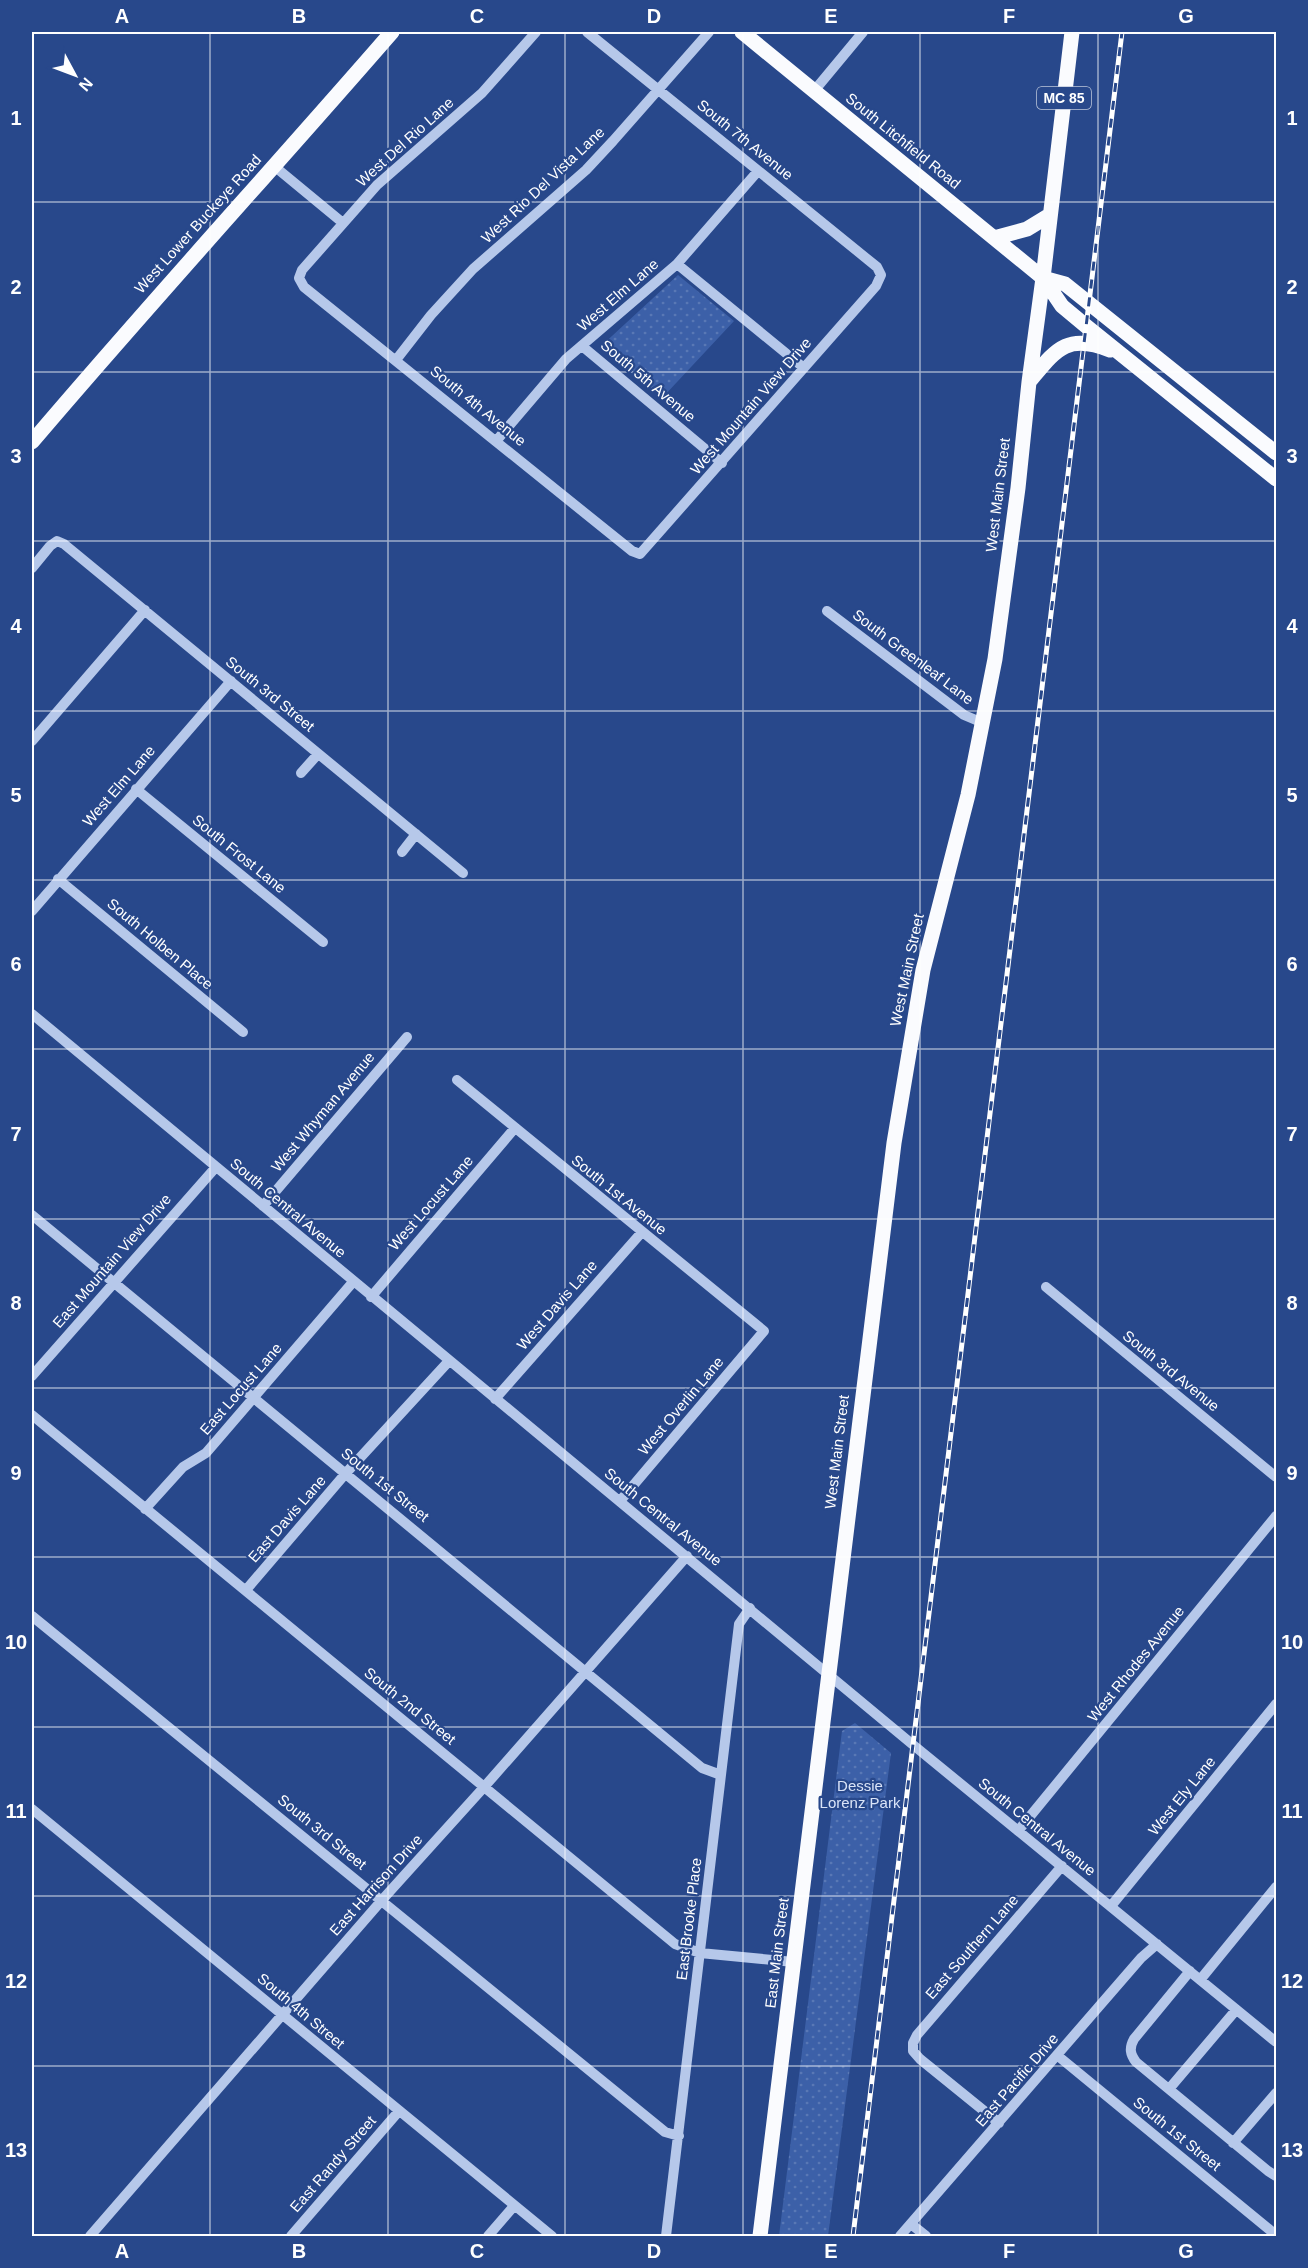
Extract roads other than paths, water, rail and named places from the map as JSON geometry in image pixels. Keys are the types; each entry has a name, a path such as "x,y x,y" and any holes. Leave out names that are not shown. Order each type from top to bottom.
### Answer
{"main road":[{"name":"West Lower Buckeye Road","path":"32,442 185,264 392,32"},
{"name":"South Litchfield Road","path":"742,32 1043,278 1062,306 1276,479"},
{"name":"MC 85","path":"1043,278 1072,32"},
{"path":"994,238 1027,229 1050,215"},
{"name":"South Litchfield Road","path":"1043,278 1065,284 1276,453"},
{"name":"West Main Street","path":"828,1674 894,1143 907,1057 923,969 968,795 996,660 1043,278"},
{"path":"1029,382 1053,354 1067,344 1084,341 1121,354"},
{"name":"East Main Street","path":"760,2236 828,1674"}],"street":[{"name":"West Del Rio Lane","path":"299,278 302,270 377,185 482,93 536,32"},
{"name":"South 7th Avenue","path":"587,32 877,267 881,275"},
{"name":"West Rio Del Vista Lane","path":"396,360 431,315 473,269 586,170 709,32"},
{"path":"814,91 862,32"},
{"path":"274,166 343,223"},
{"name":"West Elm Lane","path":"496,440 566,359 676,264 758,171"},
{"path":"676,264 804,368"},
{"name":"West Mountain View Drive","path":"640,554 876,286 881,275"},
{"name":"South 4th Avenue","path":"299,278 304,287 632,552 640,554"},
{"name":"South 5th Avenue","path":"582,346 722,463"},
{"name":"South 3rd Street","path":"32,568 50,546 57,541 64,544 463,873"},
{"path":"32,741 145,610"},
{"name":"South Greenleaf Lane","path":"827,611 964,716 983,723"},
{"name":"West Elm Lane","path":"32,911 231,681"},
{"path":"301,773 318,754"},
{"name":"South Frost Lane","path":"136,789 323,942"},
{"path":"402,852 416,834"},
{"name":"South Holben Place","path":"58,879 243,1032"},
{"name":"South Central Avenue","path":"32,1014 370,1297 1276,2042"},
{"name":"West Whyman Avenue","path":"262,1206 407,1037"},
{"name":"South 1st Avenue","path":"457,1080 514,1129 764,1331"},
{"name":"West Locust Lane","path":"370,1297 514,1129"},
{"name":"East Mountain View Drive","path":"32,1376 216,1167"},
{"name":"South 1st Street","path":"32,1215 702,1768 721,1774"},
{"name":"West Davis Lane","path":"495,1399 642,1232"},
{"name":"East Locust Lane","path":"145,1509 183,1467 206,1453 353,1282"},
{"name":"South 3rd Avenue","path":"1046,1287 1276,1477"},
{"name":"West Overlin Lane","path":"620,1501 764,1331"},
{"name":"East Davis Lane","path":"246,1590 346,1473 449,1361"},
{"name":"South 2nd Street","path":"32,1415 675,1944 700,1953 794,1962"},
{"name":"West Rhodes Avenue","path":"1018,1831 1276,1516"},
{"name":"East Harrison Drive","path":"90,2236 382,1900 687,1556"},
{"name":"East Brooke Place","path":"666,2236 739,1624 750,1608"},
{"name":"South 3rd Street","path":"32,1616 665,2132 679,2136"},
{"name":"West Ely Lane","path":"1110,1906 1276,1704"},
{"name":"South 4th Street","path":"32,1809 552,2236"},
{"name":"East Southern Lane","path":"999,2123 913,2051 913,2043 917,2035 1062,1866"},
{"path":"1200,1980 1276,1887"},
{"name":"East Pacific Drive","path":"900,2236 1142,1958 1157,1944"},
{"path":"1190,1971 1131,2044 1130,2050 1136,2062 1276,2176"},
{"path":"1169,2089 1236,2010"},
{"name":"South 1st Street","path":"1058,2056 1276,2235"},
{"path":"1233,2142 1276,2092"},
{"name":"East Randy Street","path":"291,2236 399,2110"},
{"path":"488,2236 514,2206"},
{"path":"911,2224 926,2236"}],"railway":[{"path":"853,2236 1122,32"}],"park label":[{"name":"Dessie Lorenz Park","path":"860,1794"}]}
